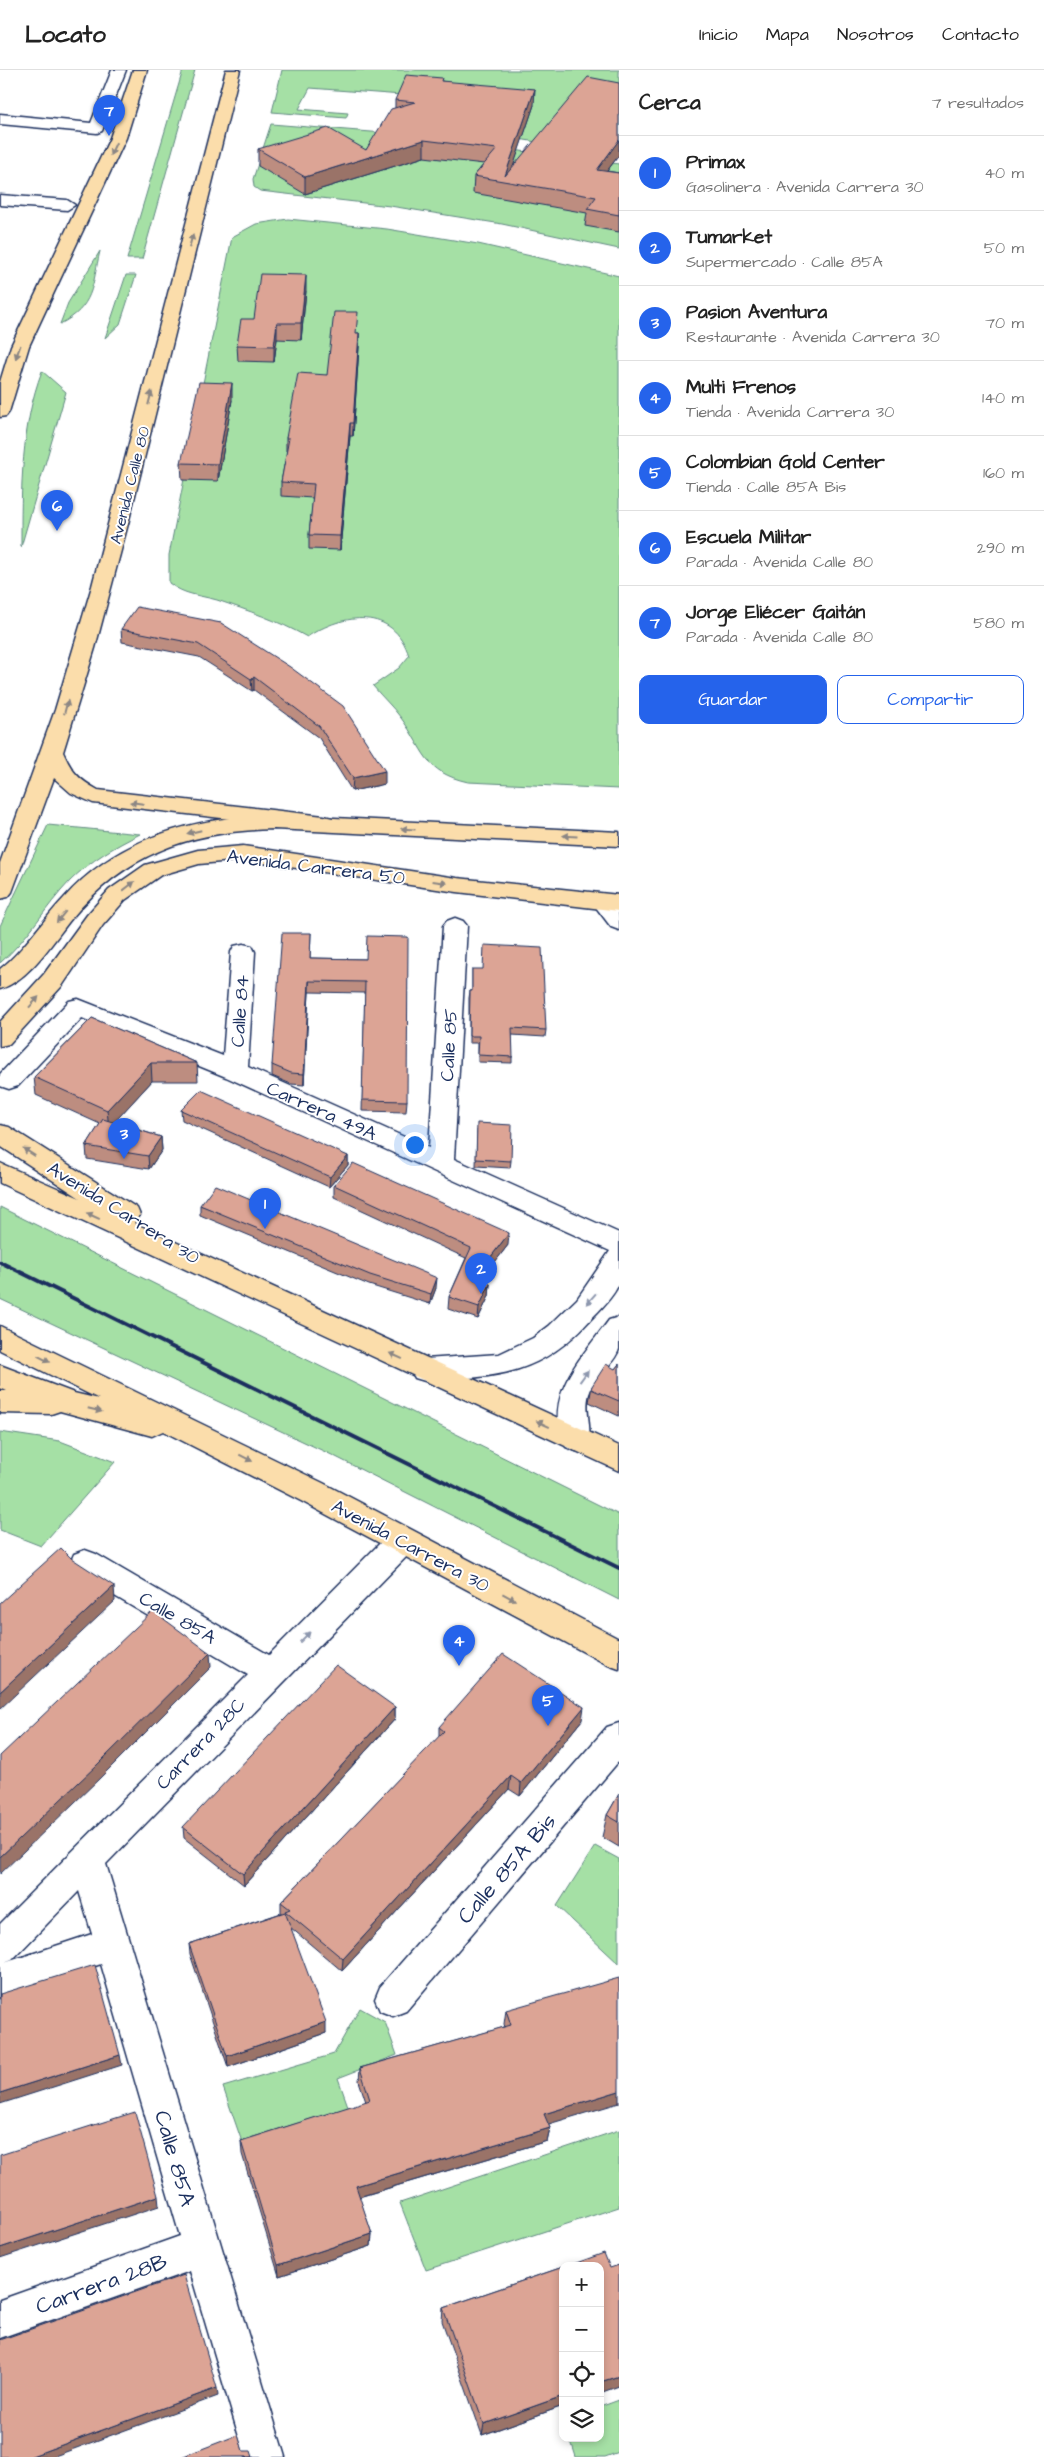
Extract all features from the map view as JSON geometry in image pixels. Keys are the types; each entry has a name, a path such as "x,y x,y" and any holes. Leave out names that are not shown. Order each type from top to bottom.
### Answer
{"main road":[{"path":"2,403 20,346 118,138 140,70"},
{"name":"Avenida Calle 80","path":"0,892 53,754 114,546 233,70"},
{"path":"53,754 57,767 68,780 93,796 109,800 324,823"},
{"name":"Avenida Carrera 50","path":"0,981 28,958 73,902 100,874 140,848 170,837 229,824 249,822 324,823 440,831 619,839"},
{"name":"Avenida Carrera 50","path":"0,1038 53,980 95,920 117,895 154,870 175,862 214,854 243,853 456,885 611,902"},
{"name":"Avenida Carrera 30","path":"0,1134 94,1195 248,1289"},
{"name":"Avenida Carrera 30","path":"0,1172 619,1460"},
{"name":"Avenida Carrera 30","path":"0,1338 202,1436 619,1656"},
{"name":"Avenida Carrera 30","path":"0,1376 69,1404 202,1436"},
{"path":"0,1402 69,1404"}],"street":[{"path":"0,119 97,128 120,70"},
{"path":"0,200 67,205"},
{"path":"611,902 619,922"},
{"name":"Calle 85","path":"441,1164 455,926"},
{"name":"Calle 84","path":"235,1071 243,952"},
{"name":"Carrera 49A","path":"9,1080 78,1007 235,1071 619,1244"},
{"path":"426,1370 508,1362 549,1342 562,1332 604,1284 619,1259"},
{"path":"576,1439 571,1411 578,1384 619,1328"},
{"name":"Carrera 28C","path":"0,1948 402,1541"},
{"name":"Calle 85A","path":"85,1563 271,1672"},
{"name":"Calle 85A Bis","path":"393,1999 619,1737"},
{"name":"Calle 85A","path":"88,1858 265,2457"},
{"path":"0,1981 113,1944"},
{"name":"Carrera 28B","path":"0,2319 203,2247"}],"green space":[{"path":"183,70 195,70 142,259 127,259"},
{"path":"282,70 619,70 619,156 495,135 526,128 533,105 310,88 299,109 348,113 346,118 272,112"},
{"path":"271,124 384,133 619,164 619,249 502,224 390,206 260,191 254,187 253,179"},
{"path":"288,219 387,229 478,244 619,276 619,789 468,782 453,778 433,766 395,710 373,686 399,668 409,656 402,640 392,629 380,622 366,619 351,619 321,629 307,637 263,616 217,600 186,592 169,583 169,555 232,237 256,224"},
{"path":"100,251 90,294 79,310 60,324 68,303"},
{"path":"126,275 136,275 120,324 105,338"},
{"path":"42,371 66,392 21,547 21,502 26,435 35,392"},
{"path":"48,825 140,834 103,854 78,873 61,891 19,944 0,963 0,926"},
{"path":"0,1207 619,1515 619,1600 334,1456 0,1299"},
{"path":"0,1432 60,1441 115,1462 41,1546 0,1530"},
{"path":"595,1846 619,1859 619,1964 557,1906"},
{"path":"360,2008 385,2022 397,2055 338,2078 349,2109 242,2142 223,2087 334,2054"},
{"path":"619,2130 619,2207 426,2270 400,2203"},
{"path":"619,2400 619,2452 605,2457 576,2457 571,2442 604,2442 604,2406"}],"building":[{"path":"406,75 442,78 441,81 535,89 505,176 588,77 619,83 619,140 597,170 619,173 619,215 587,209 596,197 474,176 497,149 424,140 305,177 258,149 328,128 366,150 391,109 415,102 395,100"},
{"path":"260,274 306,275 301,323 277,323 274,346 237,345 241,319 254,319"},
{"path":"334,312 358,312 356,333 359,333 353,423 350,423 340,536 309,535 314,484 281,482 289,438 286,438 298,373 327,375"},
{"path":"199,382 232,383 218,464 181,463"},
{"path":"137,607 221,623 290,667 343,706 385,771 353,778 319,726 254,677 251,679 198,644 121,629"},
{"path":"282,933 311,933 310,958 366,959 367,936 408,937 407,1101 362,1100 365,982 309,981 304,1074 291,1073 272,1065"},
{"path":"484,945 542,948 546,1030 512,1028 513,1057 478,1055 479,1036 469,1036 472,969 483,969"},
{"path":"92,1018 197,1063 151,1063 107,1110 34,1077"},
{"path":"201,1090 348,1156 330,1177 181,1110"},
{"path":"103,1119 161,1137 148,1156 86,1146"},
{"path":"477,1123 512,1125 511,1161 476,1159"},
{"path":"353,1163 509,1233 474,1279 490,1284 479,1307 449,1297 471,1248 334,1185"},
{"path":"215,1185 437,1278 431,1294 370,1275 200,1205"},
{"path":"606,1364 615,1369 619,1364 619,1401 591,1389"},
{"path":"61,1548 71,1558 114,1586 0,1692 0,1603"},
{"path":"153,1611 210,1653 97,1765 0,1857 0,1756"},
{"path":"503,1654 584,1707 521,1783 511,1776 343,1959 285,1911 290,1909 281,1902 444,1731 439,1727"},
{"path":"336,1665 395,1707 243,1874 183,1827"},
{"path":"619,1794 619,1822 607,1815"},
{"path":"285,1912 326,2022 227,2056 189,1944"},
{"path":"95,1965 120,2055 0,2093 0,1994"},
{"path":"619,1978 619,2091 544,2114 550,2128 356,2186 372,2234 278,2265 241,2141 370,2100 360,2068 511,2025 506,2010"},
{"path":"135,2112 158,2196 0,2248 0,2155"},
{"path":"604,2253 610,2268 619,2265 619,2376 604,2381 604,2262 579,2262"},
{"path":"559,2268 559,2397 484,2424 443,2308"},
{"path":"184,2275 217,2388 29,2457 0,2457 0,2340"},
{"path":"238,2435 243,2451 251,2451 253,2457 181,2457"}],"railway":[{"path":"0,1262 619,1568"}],"place":[{"name":"Jorge Eliécer Gaitán","path":"109,136"},
{"name":"Escuela Militar","path":"57,531"},
{"name":"Pasion Aventura","path":"124,1159"},
{"name":"Primax","path":"265,1229"},
{"name":"Tumarket","path":"481,1294"},
{"name":"Multi Frenos","path":"459,1666"},
{"name":"Colombian Gold Center","path":"548,1726"}]}
